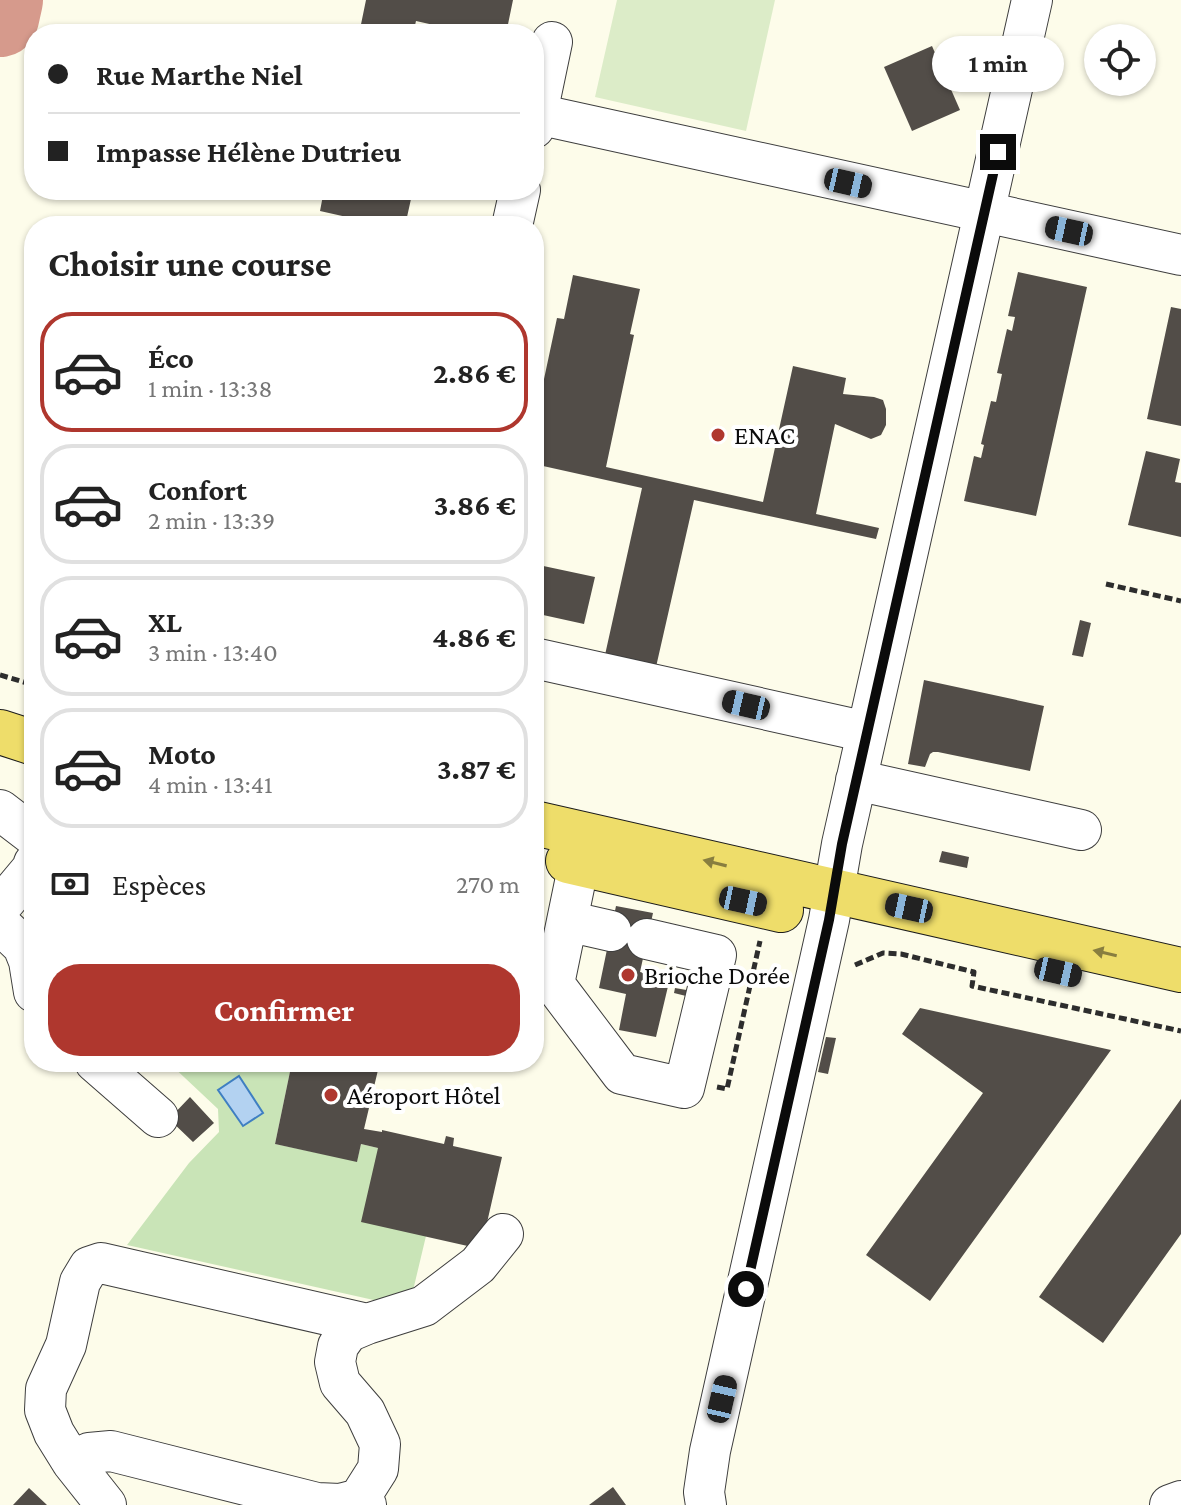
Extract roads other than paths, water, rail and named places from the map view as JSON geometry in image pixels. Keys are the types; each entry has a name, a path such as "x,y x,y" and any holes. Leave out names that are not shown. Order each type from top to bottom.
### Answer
{"main road":[{"path":"0,702 24,709"},
{"path":"0,732 24,740"},
{"path":"544,825 689,857 831,906 1181,1000"},
{"path":"544,855 684,888 831,906 1181,970"}],"street":[{"path":"706,1505 704,1492 710,1451 831,906 837,865 1032,0"},
{"path":"544,82 552,42"},
{"path":"544,123 1181,255"},
{"path":"544,660 867,732"},
{"path":"856,780 1081,830"},
{"path":"0,810 24,828"},
{"path":"567,921 716,955 684,1088 622,1074 554,984 567,921 579,863"},
{"path":"0,907 24,878"},
{"path":"644,938 684,888"},
{"path":"0,924 24,948"},
{"path":"106,1072 158,1117"},
{"path":"72,1462 89,1453 111,1451 317,1503 363,1502 378,1469 380,1444 365,1412 340,1383 335,1362 338,1346 348,1332 424,1306 478,1265 503,1234"},
{"path":"106,1505 72,1462 54,1433 45,1410 46,1389 66,1345 80,1282 89,1267 101,1263 367,1324"},
{"path":"1170,1505 1181,1501"}],"water":[{"path":"239,1076 263,1113 243,1126 218,1090"}],"place":[{"name":"ENAC","path":"718,435"},
{"name":"Brioche Dorée","path":"628,975"},
{"name":"Aéroport Hôtel","path":"331,1095"}]}
